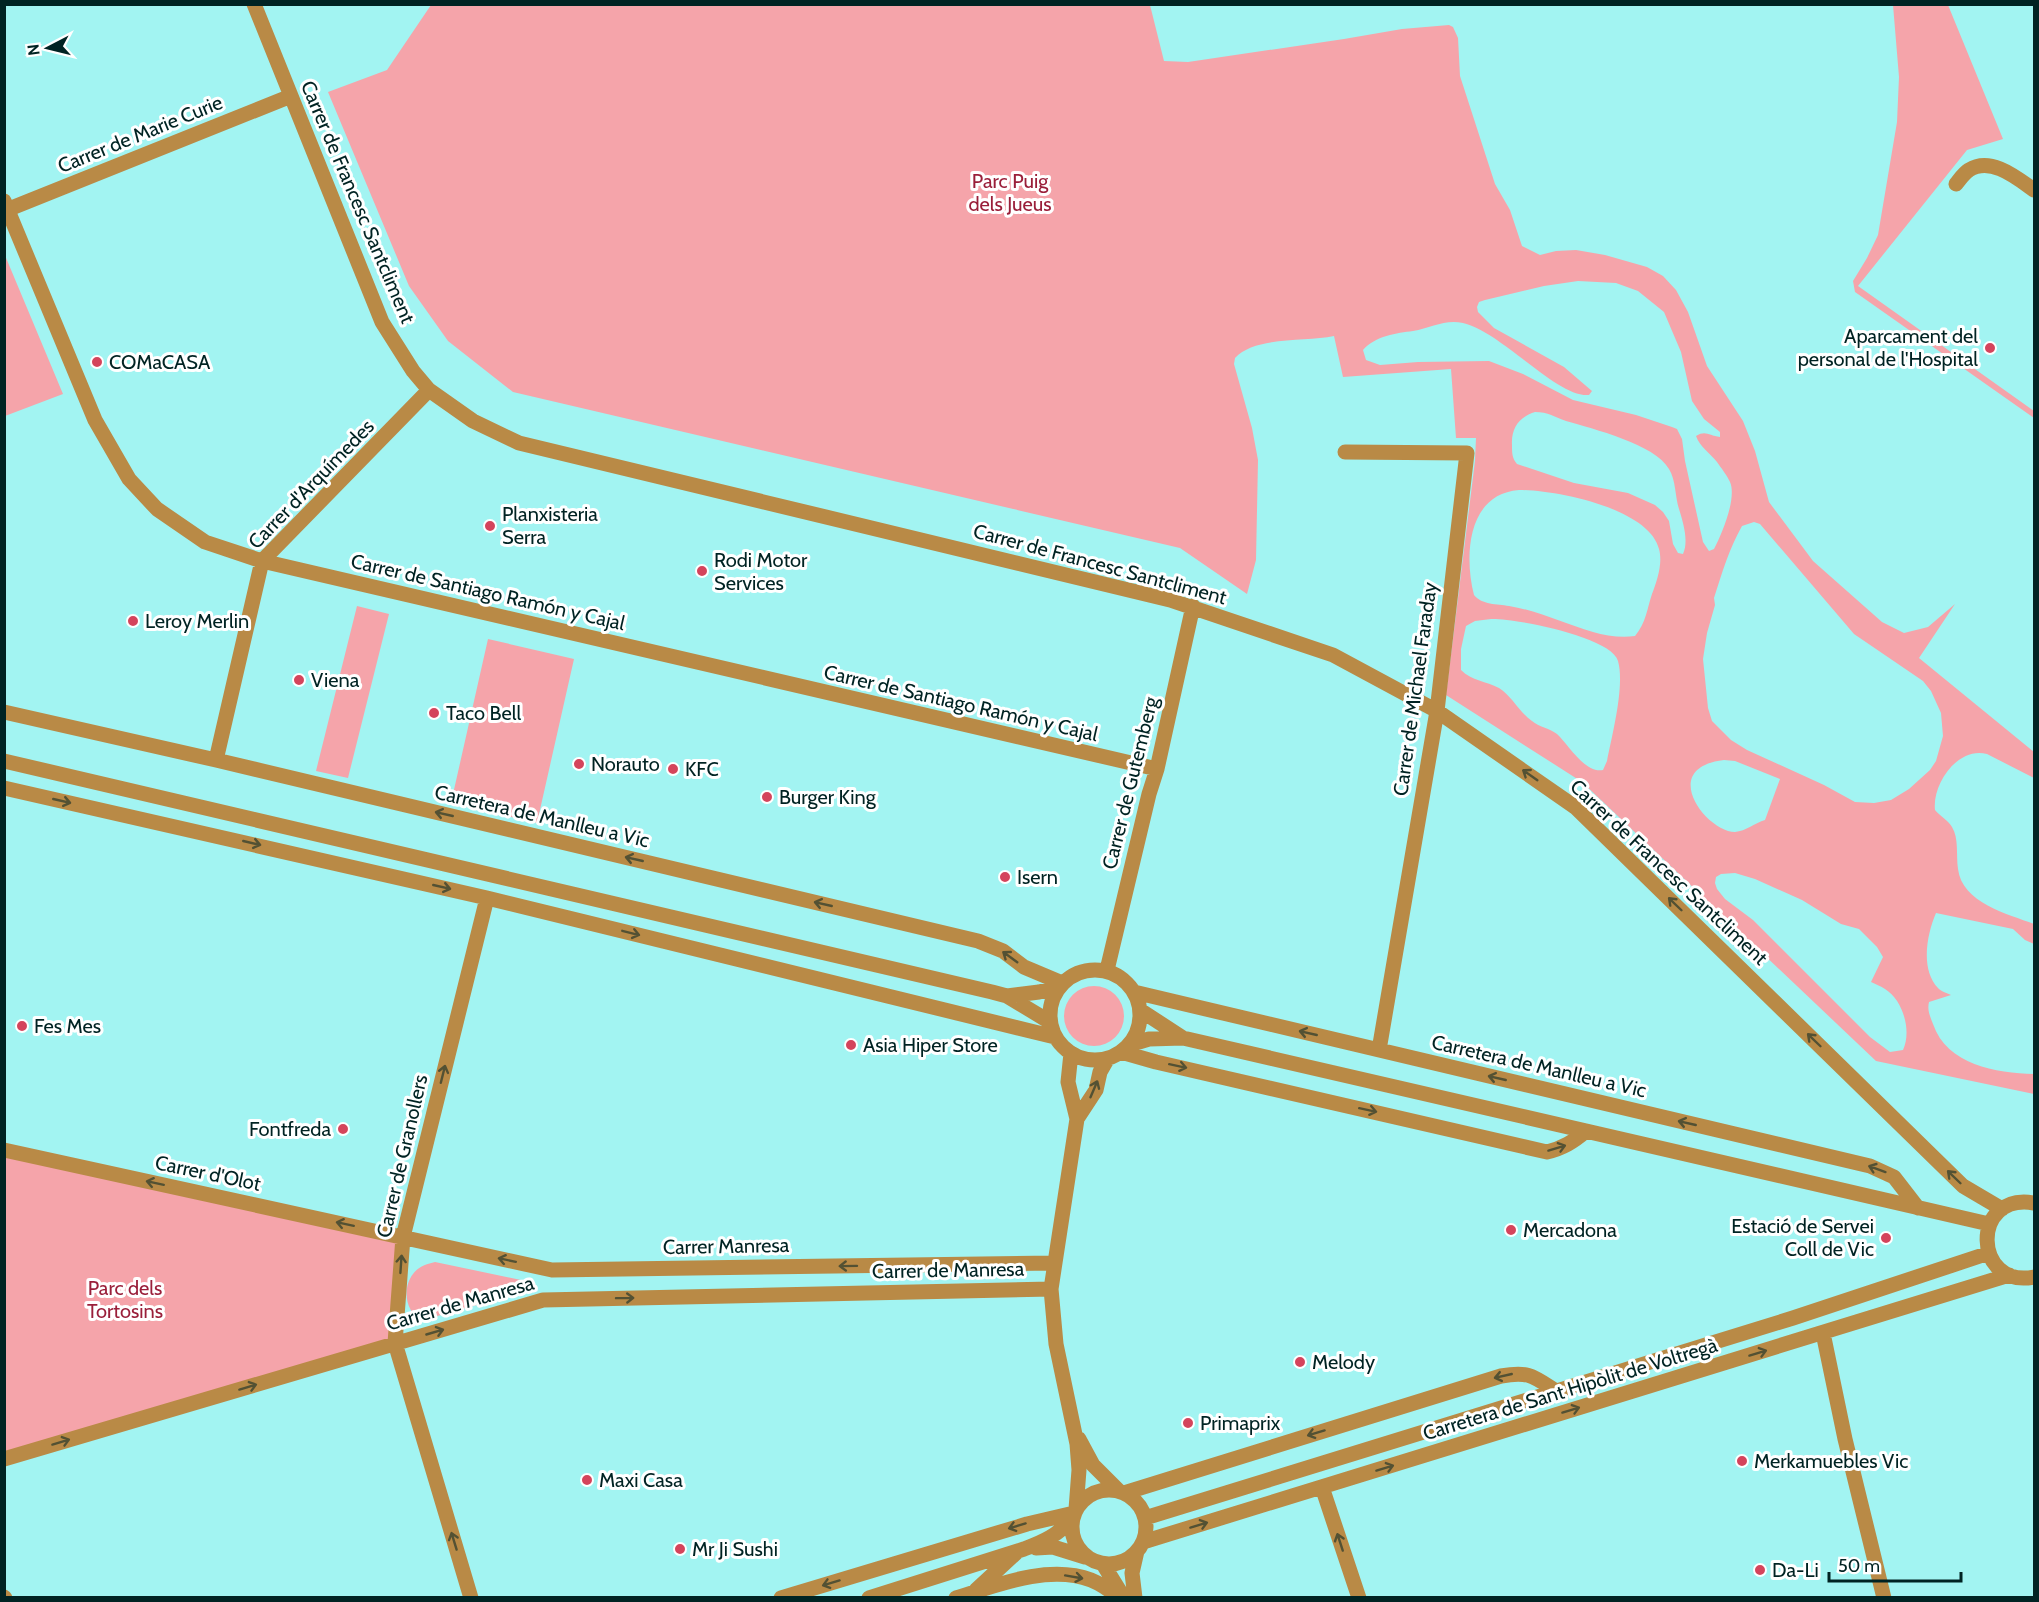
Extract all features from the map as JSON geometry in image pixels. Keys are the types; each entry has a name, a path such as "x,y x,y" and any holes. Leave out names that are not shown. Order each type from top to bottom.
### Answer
{"street":[{"name":"Carrer de Francesc Santcliment","path":"254,4 382,322 413,371 429,390 473,421 519,443 1193,606 1333,655 1437,711 1575,807 1963,1186 2002,1209"},
{"name":"Carrer de Marie Curie","path":"6,207 291,96"},
{"path":"1956,184 1969,170 1978,166 1988,166 2006,171 2034,190"},
{"name":"Carrer de Santiago Ramón y Cajal","path":"6,207 95,420 129,479 157,508 206,542 262,561 1157,769"},
{"name":"Carrer d'Arquímedes","path":"216,760 262,561 429,390"},
{"name":"Carrer de Michael Faraday","path":"1345,452 1467,453 1437,711 1379,1050"},
{"name":"Carrer de Gutemberg","path":"1107,970 1157,769 1193,606"},
{"name":"Carretera de Manlleu a Vic","path":"4,712 978,941 1003,951 1024,967 1060,985"},
{"path":"4,761 1007,996 1050,1022"},
{"path":"4,788 487,898 1055,1037"},
{"name":"Carrer de Granollers","path":"471,1598 395,1343 403,1237 487,898"},
{"path":"1007,996 1039,992 1060,985 1072,975 1084,970 1107,970 1126,981 1134,992 1140,1010 1138,1027 1100,1072 1096,1090 1077,1119"},
{"path":"1060,985 1050,1005 1050,1022 1055,1037 1071,1053 1089,1060 1149,1039 1183,1038 1989,1224"},
{"name":"Carretera de Manlleu a Vic","path":"1134,992 1870,1166 1894,1177 1918,1208"},
{"path":"1140,1010 1183,1038"},
{"path":"1119,1051 1156,1062 1547,1152 1571,1144 1586,1131"},
{"path":"1071,1053 1068,1082 1077,1119 1051,1289 1056,1344 1074,1428 1079,1470 1071,1531 1082,1553 1096,1561 1124,1598"},
{"name":"Carrer d'Olot","path":"4,1150 403,1237"},
{"path":"2034,1203 2021,1202 2002,1209 1989,1224 1986,1240 1989,1253 1999,1268 2009,1275 2022,1278 2034,1277"},
{"name":"Carrer Manresa","path":"403,1237 552,1270 1054,1263"},
{"name":"Carretera de Sant Hipòlit de Voltregà","path":"1145,1518 1770,1325 1989,1253"},
{"name":"Carretera de Sant Hipòlit de Voltregà","path":"1140,1547 1322,1487 2009,1275"},
{"name":"Carrer de Manresa","path":"4,1459 543,1300 1051,1289"},
{"path":"1770,1325 1801,1340"},
{"path":"1823,1333 1845,1439 1884,1598"},
{"name":"Carretera de Sant Hipòlit de Voltregà","path":"1122,1492 1501,1376 1518,1373 1531,1375 1556,1391"},
{"path":"1074,1428 1083,1449 1093,1464 1137,1503 1145,1518 1146,1530 1132,1573 1135,1598"},
{"path":"1322,1487 1359,1598"},
{"path":"869,1598 1049,1540 1066,1527 1084,1498 1103,1490 1122,1492"},
{"path":"781,1598 1027,1524 1074,1513"},
{"path":"974,1592 1021,1550 1053,1547 1096,1561 1121,1562 1140,1547"},
{"path":"956,1598 1032,1577 1060,1574 1091,1580 1119,1598"}],"green space":[{"name":"Parc Puig dels Jueus","path":"431,5 1150,5 1164,61 1188,62 1402,29 1449,25 1453,27 1458,38 1460,76 1495,184 1510,210 1522,246 1540,255 1576,250 1605,255 1647,267 1663,276 1676,290 1688,312 1707,366 1743,421 1755,451 1769,502 1813,561 1882,622 1904,633 1928,627 1955,604 1919,658 2034,752 2034,778 1987,754 1976,753 1966,756 1957,761 1942,779 1935,800 1935,810 1954,831 1958,869 1961,881 1968,891 1988,906 2034,924 2034,944 2025,940 2013,929 1936,913 1928,941 1927,961 1932,980 1939,989 1951,995 1929,1002 1929,1010 1940,1038 1949,1049 1961,1058 1989,1069 2034,1074 2034,1094 1876,1061 1582,782 1446,695 1476,438 1456,438 1451,369 1343,377 1334,336 1268,343 1244,351 1235,358 1234,364 1252,428 1258,460 1256,560 1247,594 1180,548 513,392 448,341 409,286 328,92 387,70","holes":["1578,281 1616,283 1638,291 1664,312 1681,352 1692,401 1704,419 1720,432 1720,437 1705,433 1696,436 1726,474 1732,489 1728,516 1714,549 1709,551 1703,542 1682,439 1677,429 1636,415 1573,400 1523,374 1489,361 1380,365 1366,360 1363,350 1380,338 1444,323 1463,323 1495,338 1561,386 1576,393 1589,395 1592,391 1564,367 1494,328 1478,312 1479,302 1544,286","1535,412 1548,414 1637,445 1662,460 1671,473 1685,532 1683,554 1678,553 1673,544 1669,521 1655,505 1628,493 1574,483 1517,464 1512,453 1513,433 1517,424","1519,490 1555,493 1599,504 1638,522 1652,535 1659,549 1660,566 1646,616 1635,636 1609,636 1531,611 1490,604 1477,598 1474,595 1471,579 1470,546 1473,529 1479,515 1489,503 1502,494","1754,522 1760,524 1854,634 1923,681 1931,691 1941,713 1943,736 1936,761 1930,770 1909,789 1891,800 1874,803 1855,802 1824,785 1747,750 1731,740 1712,721 1708,708 1703,659 1715,605 1714,598 1742,526","1491,619 1520,622 1581,637 1612,652 1618,661 1620,684 1615,725 1603,770 1596,770 1583,763 1557,734 1532,721 1499,688 1461,670 1461,649 1466,626 1475,621","1724,760 1735,761 1780,779 1765,820 1735,832 1712,822 1702,811 1694,799 1691,786 1694,775 1704,765","1735,873 1755,879 1802,900 1841,924 1859,929 1877,947 1883,957 1871,982 1891,994 1901,1008 1907,1034 1903,1050 1890,1052 1870,1037 1753,920 1725,899 1717,889 1716,877 1721,874"]},
{"path":"1893,5 1948,5 2003,139 1967,150 1858,286 2034,411 2034,418 1855,292 1853,281 1878,235 1897,122 1899,77"},
{"path":"4,253 63,394 5,416 4,416"},
{"path":"357,606 389,614 348,778 316,771"},
{"path":"488,639 574,659 537,823 451,803"},
{"path":"1094,986 1115,995 1124,1016 1115,1037 1094,1046 1073,1037 1064,1016 1073,995"},
{"name":"Parc dels Tortosins","path":"5,1150 403,1237 395,1343 5,1459"},
{"path":"435,1262 521,1280 527,1291 423,1320 412,1312 409,1306 407,1286 418,1269"}],"place":[{"name":"Aparcament del personal de l'Hospital","path":"1990,348"},
{"name":"COMaCASA","path":"97,362"},
{"name":"Planxisteria Serra","path":"490,526"},
{"name":"Rodi Motor Services","path":"702,571"},
{"name":"Leroy Merlin","path":"133,621"},
{"name":"Viena","path":"299,680"},
{"name":"Taco Bell","path":"434,713"},
{"name":"Norauto","path":"579,764"},
{"name":"KFC","path":"673,769"},
{"name":"Burger King","path":"767,797"},
{"name":"Isern","path":"1005,877"},
{"name":"Fes Mes","path":"22,1026"},
{"name":"Asia Hiper Store","path":"851,1045"},
{"name":"Fontfreda","path":"343,1129"},
{"name":"Mercadona","path":"1511,1230"},
{"name":"Estació de Servei Coll de Vic","path":"1886,1238"},
{"name":"Melody","path":"1300,1362"},
{"name":"Primaprix","path":"1188,1423"},
{"name":"Merkamuebles Vic","path":"1742,1461"},
{"name":"Maxi Casa","path":"587,1480"},
{"name":"Mr Ji Sushi","path":"680,1549"},
{"name":"Da-Li","path":"1760,1570"}]}
